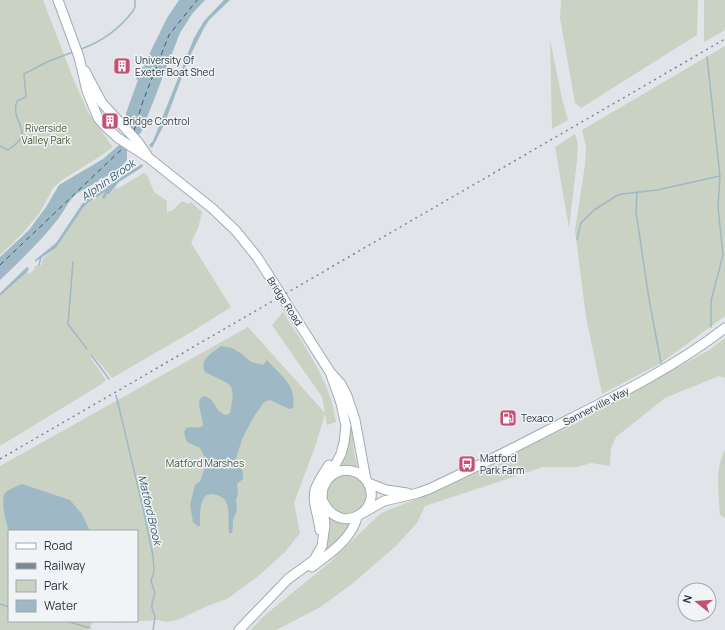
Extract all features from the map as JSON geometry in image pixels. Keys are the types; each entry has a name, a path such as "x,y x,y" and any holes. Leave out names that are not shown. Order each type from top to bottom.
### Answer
{"main road":[{"name":"Bridge Road","path":"58,0 83,68 102,103 133,143 169,175 213,209 236,231 257,257 330,372 341,384 355,420 367,482"},
{"name":"Bridge Road","path":"83,68 87,91 98,118 118,138 133,143"},
{"name":"Sannerville Way","path":"359,515 384,501 418,494 601,404 671,366 725,328"},
{"path":"240,630 288,579 314,560 322,546 325,525 323,488 338,460 344,443 346,426 341,404 330,372"},
{"path":"302,568 312,557 319,543 320,525 315,503 315,490 338,448 342,436 343,415"},
{"path":"326,481 335,473 345,470 359,474 367,482 386,490 418,494"},
{"path":"278,591 292,583 330,553 352,530 359,515 367,507 370,501 370,490 367,482"},
{"path":"323,502 330,513 336,517 346,519 359,515"}],"green space":[{"name":"Riverside Valley Park","path":"0,0 43,0 74,81 89,114 113,147 62,180 53,188 39,214 20,236 0,255"},
{"path":"561,0 698,0 697,35 581,108 575,103 560,18"},
{"path":"704,0 725,0 725,30 704,42"},
{"path":"550,40 568,120 552,129"},
{"path":"725,46 725,316 661,363 602,394 586,317 575,230 585,165 586,147 582,130"},
{"path":"575,134 578,143 577,160 569,228 555,147"},
{"path":"144,173 147,175 154,192 167,201 167,212 173,210 182,201 189,204 191,202 202,212 198,228 191,243 231,307 112,378 93,355 91,358 106,380 0,446 0,296 27,272 30,274 35,268 34,266 41,265 43,258 56,248 83,208 89,202 105,192 109,194 116,187 117,189"},
{"name":"Matford Marshes","path":"283,312 316,364 323,378 329,392 336,422 327,425 325,414 315,447 294,503 300,533 285,552 257,577 227,599 207,606 178,620 166,622 157,620 138,621 138,530 8,530 8,622 93,622 88,630 0,630 0,466 248,327 325,413 322,397 272,325"},
{"path":"725,338 725,378 719,376 665,398 616,437 611,448 610,466 591,463 577,467 543,467 425,506 417,523 396,546 352,584 319,608 276,630 250,630 265,615 328,564 381,513 431,493 575,424 709,350"},
{"path":"351,415 354,452 358,470 344,466 338,467 347,416"},
{"path":"725,450 725,518 720,515 718,474 719,466"},
{"path":"350,475 357,478 363,484 366,495 365,503 357,512 350,515 342,515 335,512 327,503 326,491 329,484 338,476"},
{"path":"327,515 338,521 351,523 344,535 323,553"}],"water":[{"path":"179,0 205,0 192,14 180,33 141,133 127,151 127,160 119,169 76,194 45,235 0,280 0,257 29,230 46,207 59,185 103,159 119,145 125,137 126,113 138,80 136,79 141,67 144,68 140,76 145,68 143,67 167,18"},
{"path":"224,0 230,0 209,20 189,58 164,125 152,148 149,145 153,141 194,38 204,21"},
{"path":"142,164 143,166 141,168 119,182 104,199 102,198 105,192 89,202 83,208 56,248 35,262 35,260 56,243 82,204 88,198"},
{"path":"27,267 29,269 27,272 0,296 0,293"},
{"path":"221,346 232,348 251,362 263,365 267,360 287,381 293,393 294,400 293,408 289,409 270,400 264,402 253,418 242,439 236,459 243,472 243,479 237,484 237,510 233,520 232,533 229,533 226,502 222,497 217,495 211,494 203,499 200,510 200,526 197,526 193,522 190,505 195,485 200,481 207,461 200,448 187,442 184,433 186,428 203,426 199,402 204,396 211,400 222,413 227,415 230,413 233,395 230,385 205,372 204,367 207,357"},
{"path":"22,484 70,500 82,514 89,530 9,530 3,501 5,493"}],"waterway":[{"path":"81,49 110,34 133,11 135,7 135,0"},
{"path":"0,146 8,150 17,143 21,137 22,132 16,116 16,109 17,101 26,97 24,74 49,61 73,52"},
{"path":"707,57 720,176 718,207 723,255 711,301 711,327"},
{"path":"577,239 581,223 594,210 616,196 657,190 720,176"},
{"path":"637,192 636,212 649,299 661,363"},
{"name":"Alphin Brook","path":"39,265 41,257"},
{"name":"Matford Brook","path":"73,262 68,324 87,349"},
{"name":"Matford Brook","path":"92,356 109,379"},
{"name":"Matford Brook","path":"116,395 153,556 154,571 151,581 155,593 152,603 155,617 153,630"},
{"path":"0,604 8,607"},
{"path":"69,622 90,628"}],"ferry route":[{"path":"134,131 143,101 169,35 197,0"},
{"path":"0,265 124,147"}],"railway":[{"path":"0,459 725,39"}],"place":[{"name":"University Of Exeter Boat Shed","path":"122,66"},
{"name":"Bridge Control","path":"110,121"},
{"name":"Texaco","path":"508,418"},
{"name":"Matford Park Farm","path":"467,464"}]}
